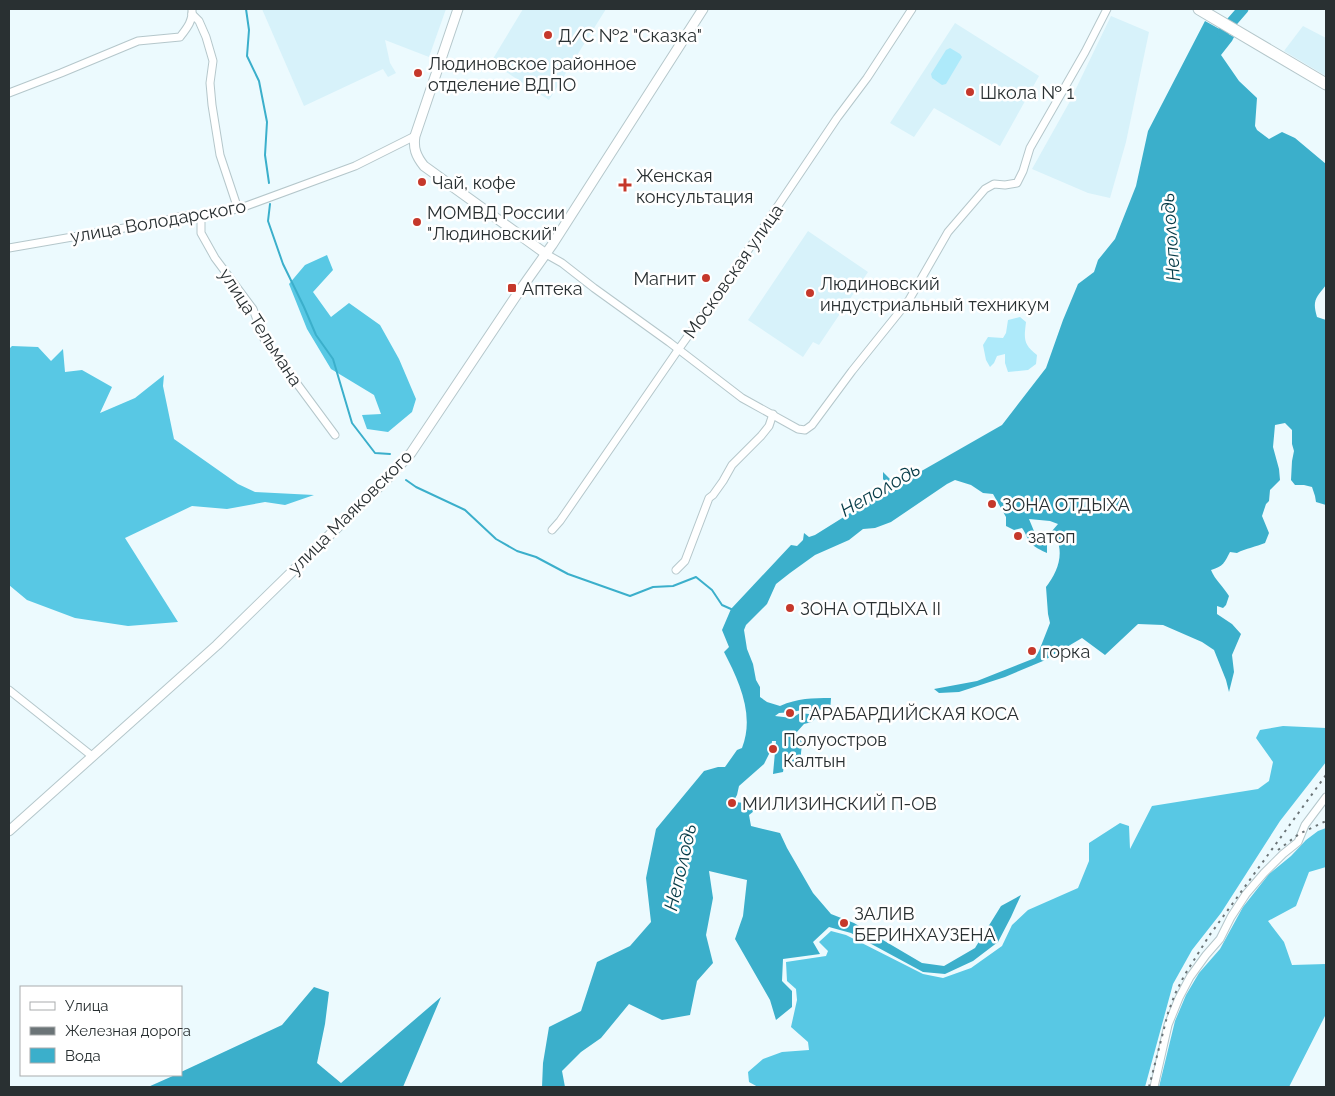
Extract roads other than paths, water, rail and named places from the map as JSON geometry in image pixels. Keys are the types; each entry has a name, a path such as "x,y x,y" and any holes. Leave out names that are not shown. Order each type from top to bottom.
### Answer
{"main road":[{"path":"1199,9 1326,84"}],"street":[{"path":"458,9 415,136 415,152 418,159 424,166 546,254 562,263 742,398 798,429 805,430 812,425 908,300 948,232 985,189 994,184 1005,186 1017,183 1030,148 1085,52 1107,9"},
{"name":"улица Маяковского","path":"9,830 217,645 390,476 411,452 518,292 546,254 703,9"},
{"name":"Московская улица","path":"552,530 724,286 837,118 867,78 912,9"},
{"path":"9,92 62,73 138,41 180,37 190,25 192,11"},
{"path":"192,11 206,37 213,61 210,83 220,155 238,210"},
{"name":"улица Володарского","path":"9,248 153,223 182,216 238,210 355,166 415,136"},
{"name":"улица Тельмана","path":"201,215 201,233 215,258 253,309 264,339 335,435"},
{"path":"676,570 685,561 709,498 723,481 732,465 769,426 773,414"},
{"path":"9,690 92,756"},
{"path":"1154,1087 1168,1025 1178,998 1190,977 1220,939 1246,894 1283,854 1298,842 1305,825 1326,797"}],"water":[{"path":"1205,21 1234,37 1221,55 1239,81 1257,98 1255,126 1257,130 1269,139 1282,132 1295,138 1326,164 1326,285 1317,296 1315,307 1317,317 1326,320 1326,505 1316,502 1312,487 1295,485 1291,480 1294,451 1292,430 1285,423 1275,425 1273,447 1280,480 1270,490 1269,501 1262,516 1269,533 1265,543 1237,553 1230,552 1223,564 1211,570 1229,596 1223,608 1217,606 1217,614 1232,624 1241,634 1232,655 1234,672 1229,692 1214,650 1202,642 1163,625 1138,624 1105,655 1082,638 1043,661 1005,677 959,692 939,693 934,689 977,681 1035,658 1050,623 1046,587 1055,573 1060,557 1059,546 1052,531 1058,524 1050,521 1029,519 1036,536 1047,545 1047,553 1038,549 1028,540 1022,528 1014,530 1006,526 1006,517 993,494 983,493 971,485 955,480 891,522 875,528 863,529 849,540 815,555 776,584 767,604 746,625 744,630 747,649 753,664 756,680 760,687 760,697 767,702 780,706 811,698 831,698 830,712 822,709 816,711 802,710 779,713 775,716 792,718 800,713 818,715 812,722 804,724 796,733 803,744 799,763 792,762 784,766 783,772 773,774 776,741 772,741 771,750 764,764 739,786 733,802 759,807 749,815 751,826 780,833 813,893 831,914 854,923 922,963 944,966 975,948 1001,906 1021,895 1011,917 998,942 973,961 945,974 923,972 851,933 829,927 813,942 820,954 783,959 782,981 792,991 792,1007 776,1020 770,1000 735,939 743,916 747,880 709,871 713,898 706,935 713,963 697,981 690,1015 662,1020 629,1004 601,1038 581,1052 562,1071 565,1087 542,1087 543,1063 549,1027 581,1011 597,962 630,946 651,922 646,878 656,829 704,771 725,767 737,750 742,748 746,736 747,723 744,699 724,652 729,647 722,630 731,609 791,545 797,546 803,540 804,533 809,537 815,535 863,505 884,495 889,487 883,479 883,472 895,484 902,484 1002,425 1046,368 1078,284 1094,272 1098,260 1115,239 1136,186 1148,131"},
{"path":"314,987 329,992 317,1063 341,1083 441,997 403,1087 148,1087 173,1076 182,1076 182,1072 282,1025"}],"waterway":[{"path":"246,9 249,30 247,56 259,81 267,122 265,155 269,183"},
{"name":"Неполодь","path":"1223,32 1243,9"},
{"path":"270,204 268,221 283,264 316,335 333,359 352,423 375,453 390,454"},
{"path":"406,480 416,487 465,510 496,539 517,551 536,557 568,574 630,596 653,587 673,586 696,577 712,590 722,605 731,609"}],"railway":[{"path":"1149,1087 1168,1013 1184,976 1209,936 1326,775"},
{"path":"1278,850 1299,834 1326,821"}],"place":[{"name":"Д/С №2 \"Сказка\"","path":"548,35"},
{"name":"Людиновское районное отделение ВДПО","path":"418,73"},
{"name":"Школа № 1","path":"970,92"},
{"name":"Чай, кофе","path":"422,182"},
{"name":"Женская консультация","path":"625,185"},
{"name":"МОМВД России \"Людиновский\"","path":"417,222"},
{"name":"Магнит","path":"706,278"},
{"name":"Аптека","path":"512,288"},
{"name":"Людиновский индустриальный техникум","path":"810,293"},
{"name":"ЗОНА ОТДЫХА","path":"992,504"},
{"name":"затоп","path":"1018,536"},
{"name":"ЗОНА ОТДЫХА II","path":"790,608"},
{"name":"горка","path":"1032,651"},
{"name":"ГАРАБАРДИЙСКАЯ КОСА","path":"790,713"},
{"name":"Полуостров Калтын","path":"773,749"},
{"name":"МИЛИЗИНСКИЙ П-ОВ","path":"732,803"},
{"name":"ЗАЛИВ БЕРИНХАУЗЕНА","path":"844,923"}]}
